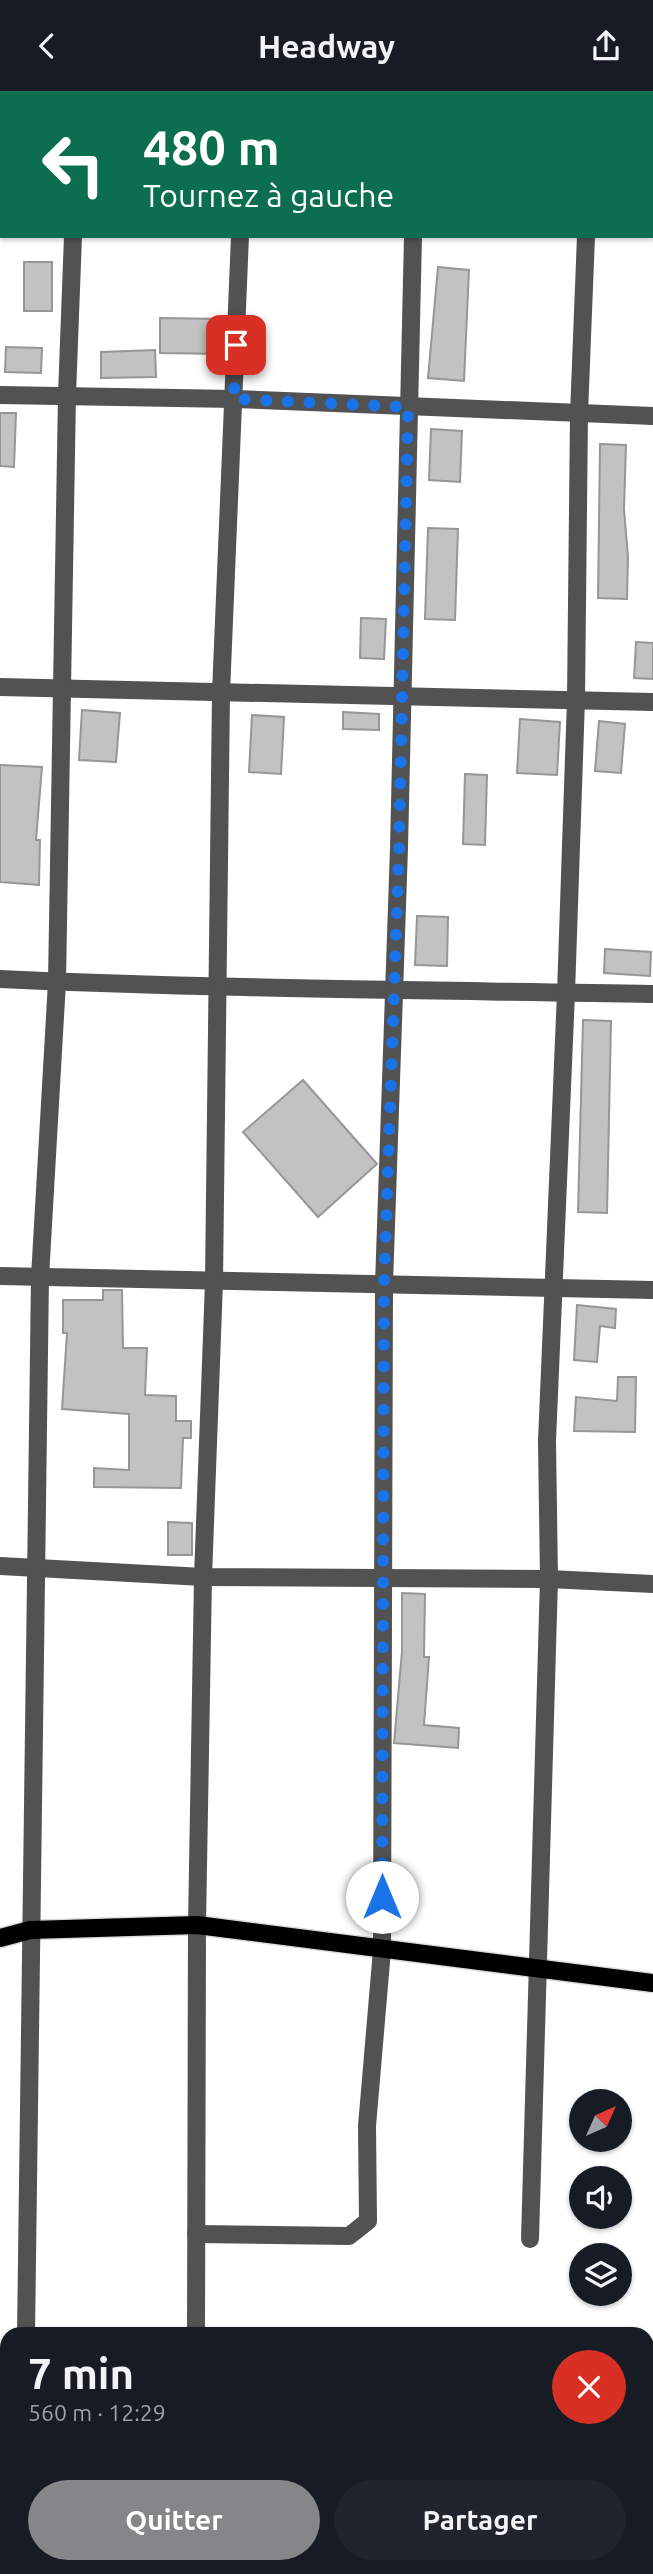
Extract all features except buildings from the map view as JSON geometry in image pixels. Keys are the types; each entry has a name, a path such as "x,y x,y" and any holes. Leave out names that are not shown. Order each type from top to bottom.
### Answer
{"main road":[{"path":"0,1938 30,1930 197,1924 653,1983"}],"street":[{"path":"26,2327 30,1930 36,1750 40,1277 57,982 67,395 73,238"},
{"path":"195,2327 197,1924 203,1577 214,1282 221,693 240,238"},
{"path":"196,2234 349,2236 368,2221 367,2126 382,1950 381,1578 384,1284 413,238"},
{"path":"530,2239 549,1579 547,1441 576,699 579,414 586,238"},
{"path":"0,395 234,399 653,416"},
{"path":"0,687 653,702"},
{"path":"0,979 314,989 393,988 653,994"},
{"path":"0,1276 653,1290"},
{"path":"0,1566 203,1577 549,1579 653,1584"}],"route":[{"path":"236,345 234,399 408,407 399,848 384,1284 381,1459 382,1897"}]}
